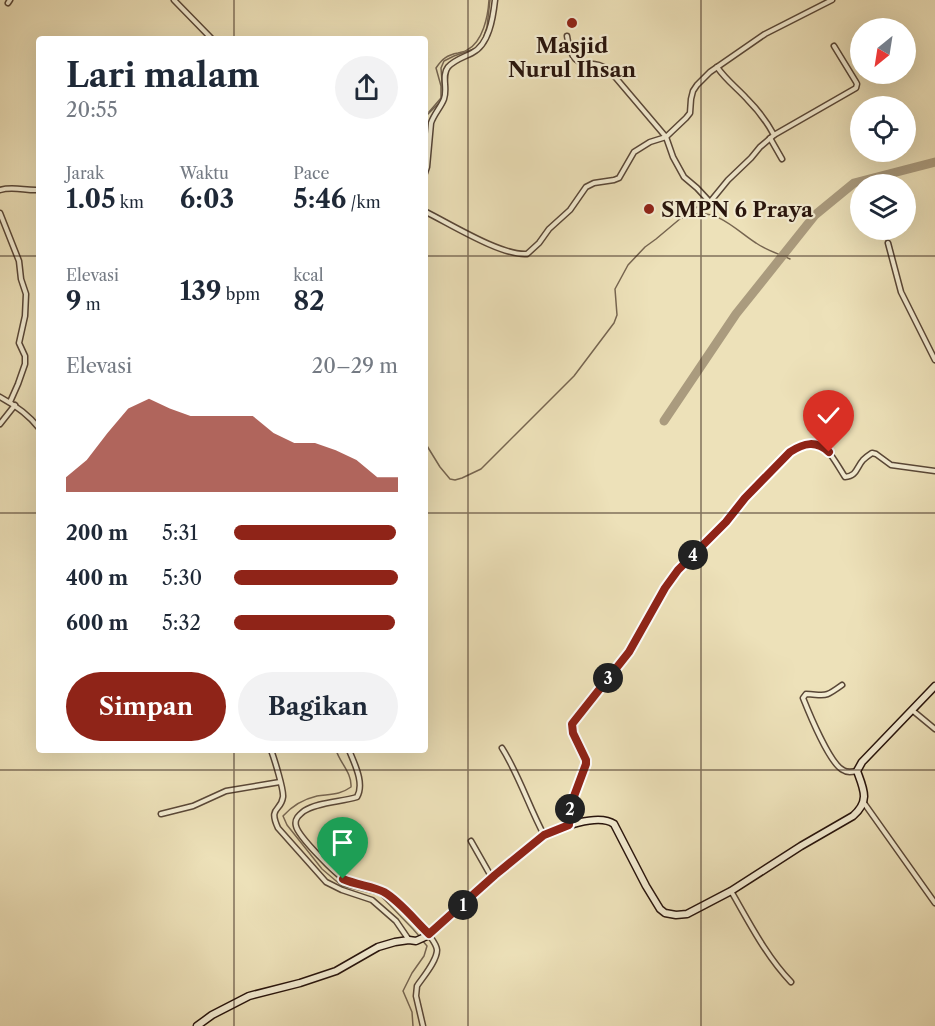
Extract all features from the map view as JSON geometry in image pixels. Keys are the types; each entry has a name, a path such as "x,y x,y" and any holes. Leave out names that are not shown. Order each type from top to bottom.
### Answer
{"street":[{"path":"174,0 209,36"},
{"path":"428,152 430,123 444,100 446,69 458,59 481,48 490,26 495,0"},
{"path":"428,213 487,243 515,253 527,254 570,210 586,187 619,178 634,153 650,142 666,138 688,115 697,85 717,67 765,34 832,0"},
{"path":"567,36 573,57 577,61 604,66 610,71 666,138 684,177 710,202"},
{"path":"682,215 690,215 710,202 728,180 772,136 856,88 856,82 834,46"},
{"path":"717,67 725,79 759,112 782,159"},
{"path":"0,190 9,188 36,190"},
{"path":"0,213 19,261 26,294 25,316 19,343 25,357 25,364 12,404 0,424"},
{"path":"888,243 901,292 935,360"},
{"path":"0,397 36,424"},
{"path":"569,825 570,807 586,764 573,733 572,724 629,652 665,588 678,570 790,452 799,446 813,444 822,446 829,452 845,477 854,474 863,460 874,453 891,465 935,471"},
{"path":"842,685 828,695 806,694 803,698 822,742 840,769 850,772 857,771"},
{"path":"935,686 862,762 857,771 864,803 935,903"},
{"path":"912,709 935,729"},
{"path":"502,748 544,835"},
{"path":"272,753 283,795 274,815 279,828 326,882 372,900 396,921 413,941"},
{"path":"350,753 361,790 357,797 306,810 298,817 296,828 320,857 343,879 352,884 382,891 396,901 428,935 436,947 436,956 416,991 423,1026"},
{"path":"161,814 193,806 226,791 280,782"},
{"path":"197,1026 212,1015 249,996 336,971 378,947 395,942 413,941 428,935 544,835 569,825 598,820 610,821 614,824 660,909 665,913 676,915 687,914 731,891 853,816 864,803"},
{"path":"471,841 492,878"},
{"path":"731,891 764,947 780,971 791,982"}],"waterway":[{"path":"429,112 441,98 441,86 436,68 445,58 466,51 477,41 486,21 489,0"},
{"path":"483,39 487,27 490,0"},
{"path":"428,114 441,101 443,95 441,68 444,61 474,49"},
{"path":"664,421 736,314 815,215 854,183 935,162"},
{"path":"694,214 720,218 768,250 790,259"},
{"path":"428,448 450,479 462,478 481,469 574,376 614,323 617,315 615,289 628,265 645,247 681,218 686,217"},
{"path":"337,753 350,777 351,787 339,793 317,796 299,803 283,816 287,825 322,869 342,886 380,895 420,937"},
{"path":"413,1026 412,1012 403,991 424,956 427,946 422,940"}],"place":[{"name":"Masjid Nurul Ihsan","path":"572,23"},
{"name":"SMPN 6 Praya","path":"649,209"}],"route":[{"path":"343,879 352,884 382,891 396,901 429,934 544,835 569,825 570,807 586,768 586,760 573,733 572,724 629,652 665,588 678,570 790,452 799,446 813,444 822,446 829,452"}]}
